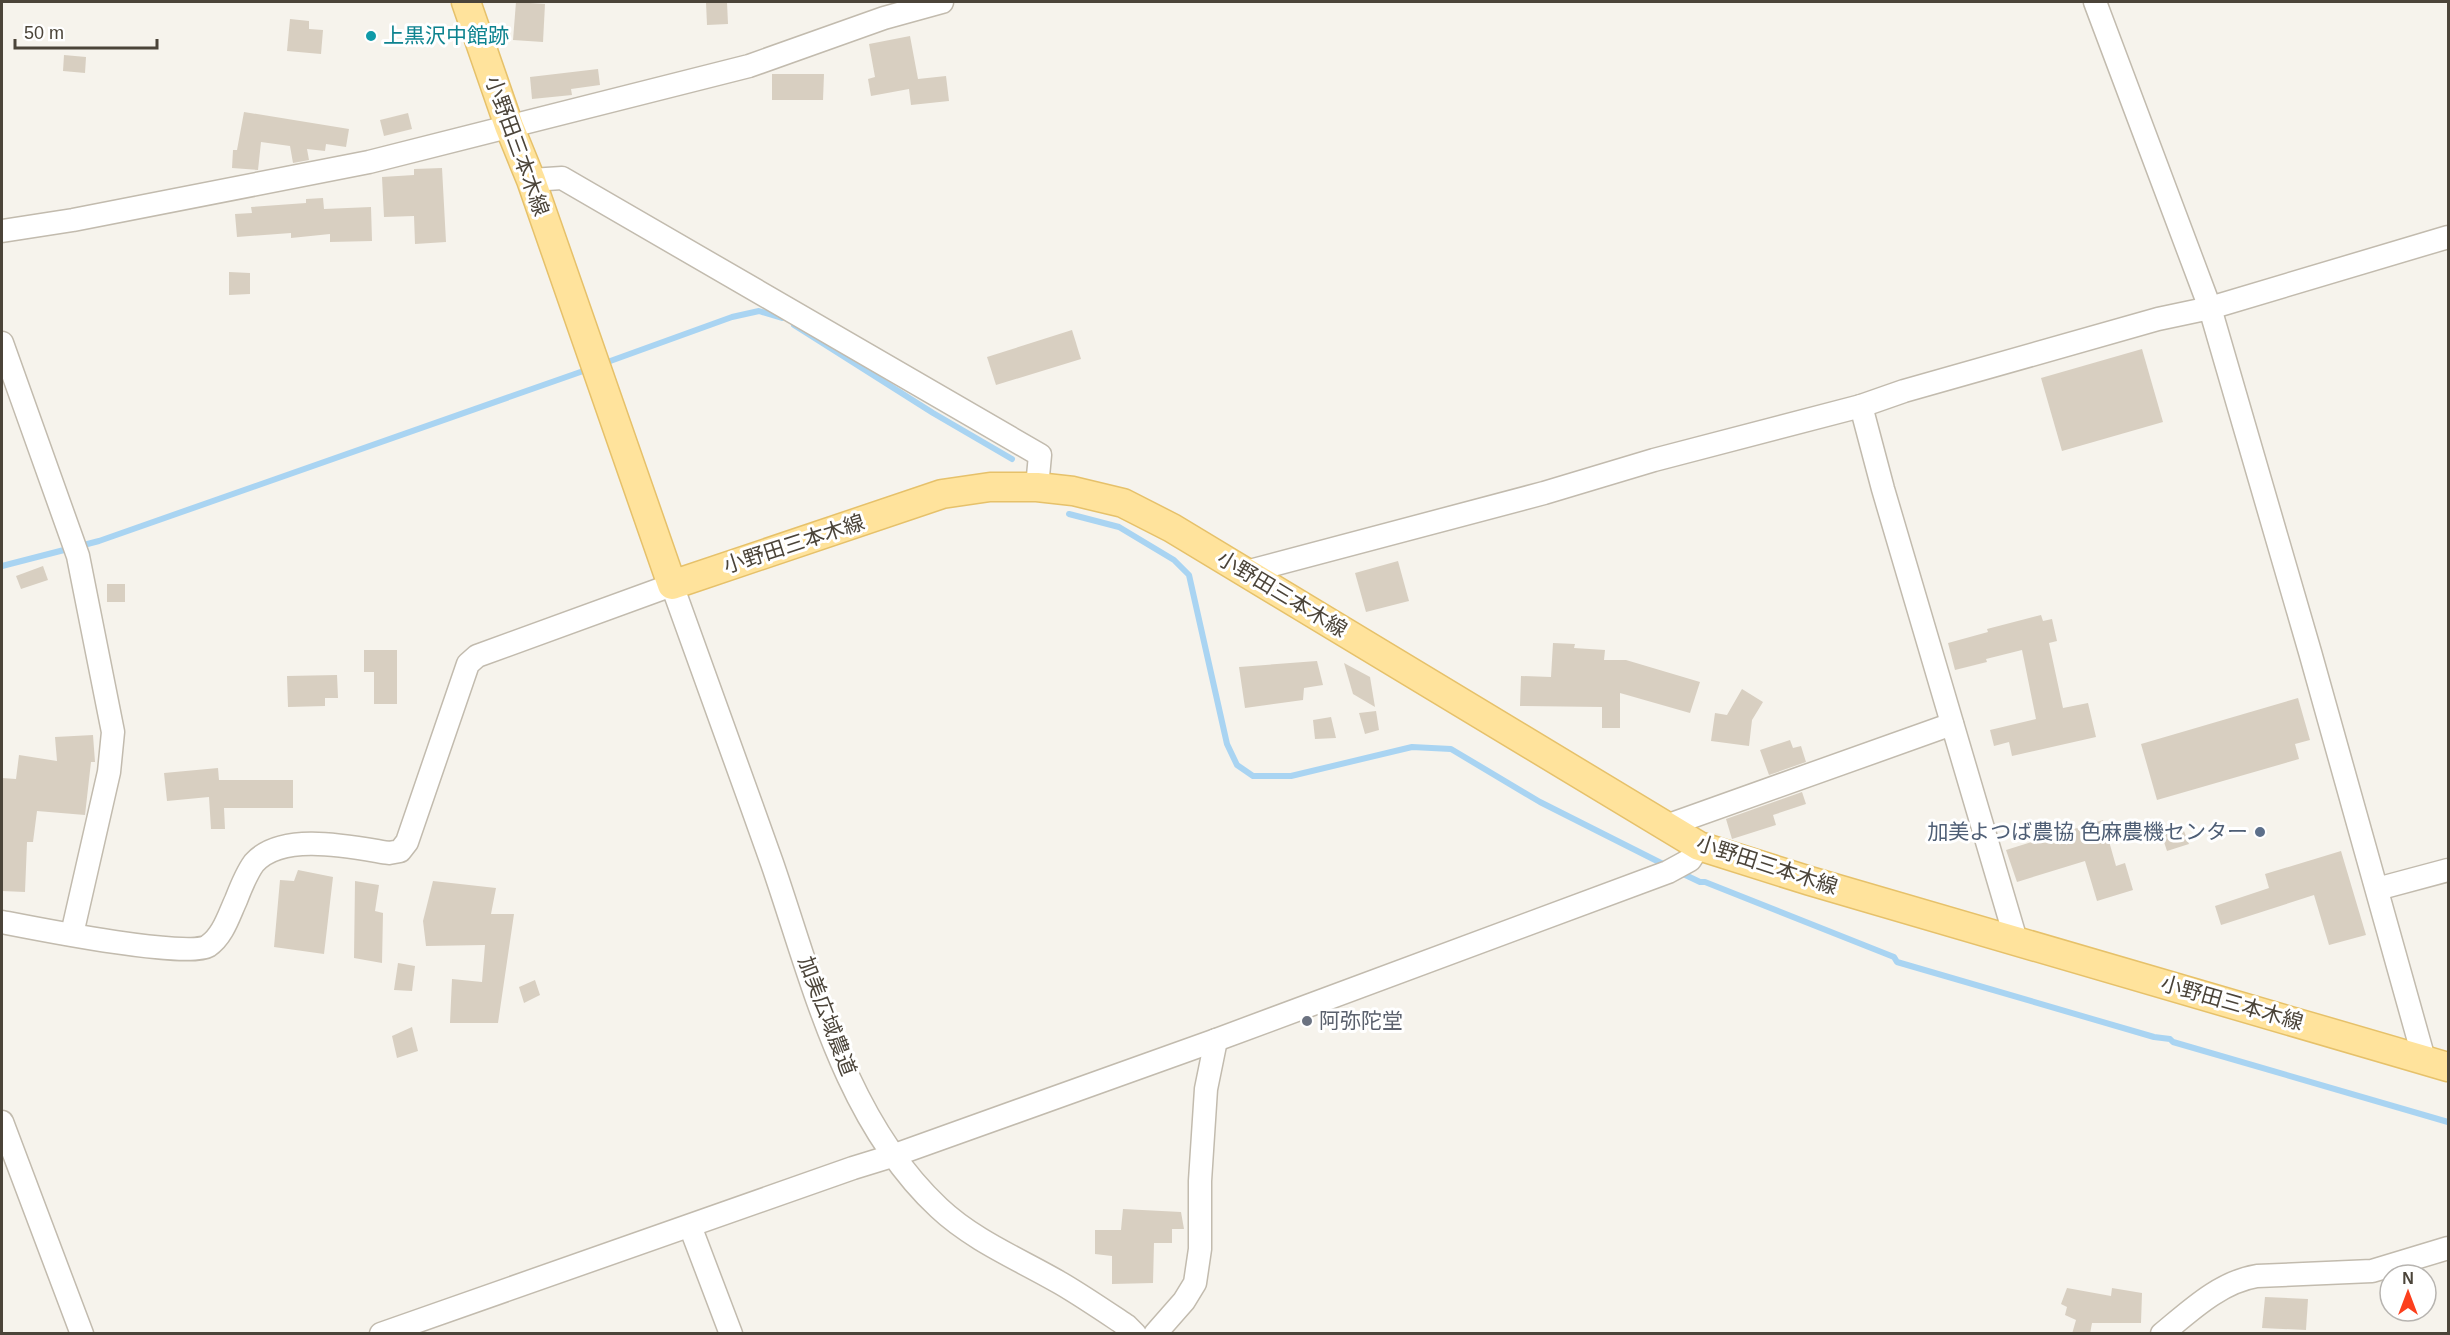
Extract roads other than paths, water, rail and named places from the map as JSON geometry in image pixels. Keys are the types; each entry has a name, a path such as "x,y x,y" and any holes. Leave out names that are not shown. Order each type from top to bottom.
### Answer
{"main road":[{"name":"小野田三本木線","path":"466,2 509,126 531,180 672,585 942,494 990,487 1036,487 1074,492 1123,504 1172,528 1699,846 2436,1063"}],"street":[{"path":"2,231 73,220 369,162 749,66 881,10 942,2"},
{"path":"2095,2 2210,308 2377,889 2436,1063"},
{"path":"531,180 562,178 1041,455 1036,487"},
{"path":"1246,572 1862,405 2158,319 2210,308 2448,237"},
{"path":"2,343 78,556 112,732 109,772 72,934"},
{"path":"1862,405 1883,489 2016,940"},
{"path":"2,922 163,948 196,950 208,945 224,926 247,875 255,863 274,849 287,844 304,843 389,853 400,850 407,842 468,664 477,656 672,585"},
{"name":"加美広域農道","path":"672,585 744,783 836,1050 872,1126 908,1176 950,1216 988,1244 1062,1284 1127,1326 1135,1334"},
{"path":"1666,826 1952,724"},
{"path":"381,1334 853,1167 892,1156 1216,1040 1668,872 1690,860 1699,846"},
{"path":"2377,889 2448,870"},
{"path":"1155,1334 1184,1301 1195,1283 1200,1249 1200,1181 1206,1089 1216,1040"},
{"path":"2,1122 82,1334"},
{"path":"690,1226 731,1334"},
{"path":"2162,1334 2197,1305 2241,1279 2257,1276 2372,1270 2448,1248"}],"waterway":[{"path":"602,364 732,317 759,311 782,318"},
{"path":"794,325 933,413 1012,459"},
{"path":"2,566 99,541 589,369"},
{"path":"1069,514 1119,527 1174,560 1189,575 1227,744 1237,765 1253,776 1291,776 1412,747 1451,749 1540,802 1667,866"},
{"path":"1679,872 1894,957 1897,962 2154,1037 2170,1039 2173,1042 2448,1122"}],"place":[{"name":"上黒沢中館跡","path":"371,36"},
{"name":"加美よつば農協 色麻農機センター","path":"2260,832"},
{"name":"阿弥陀堂","path":"1307,1021"}]}
